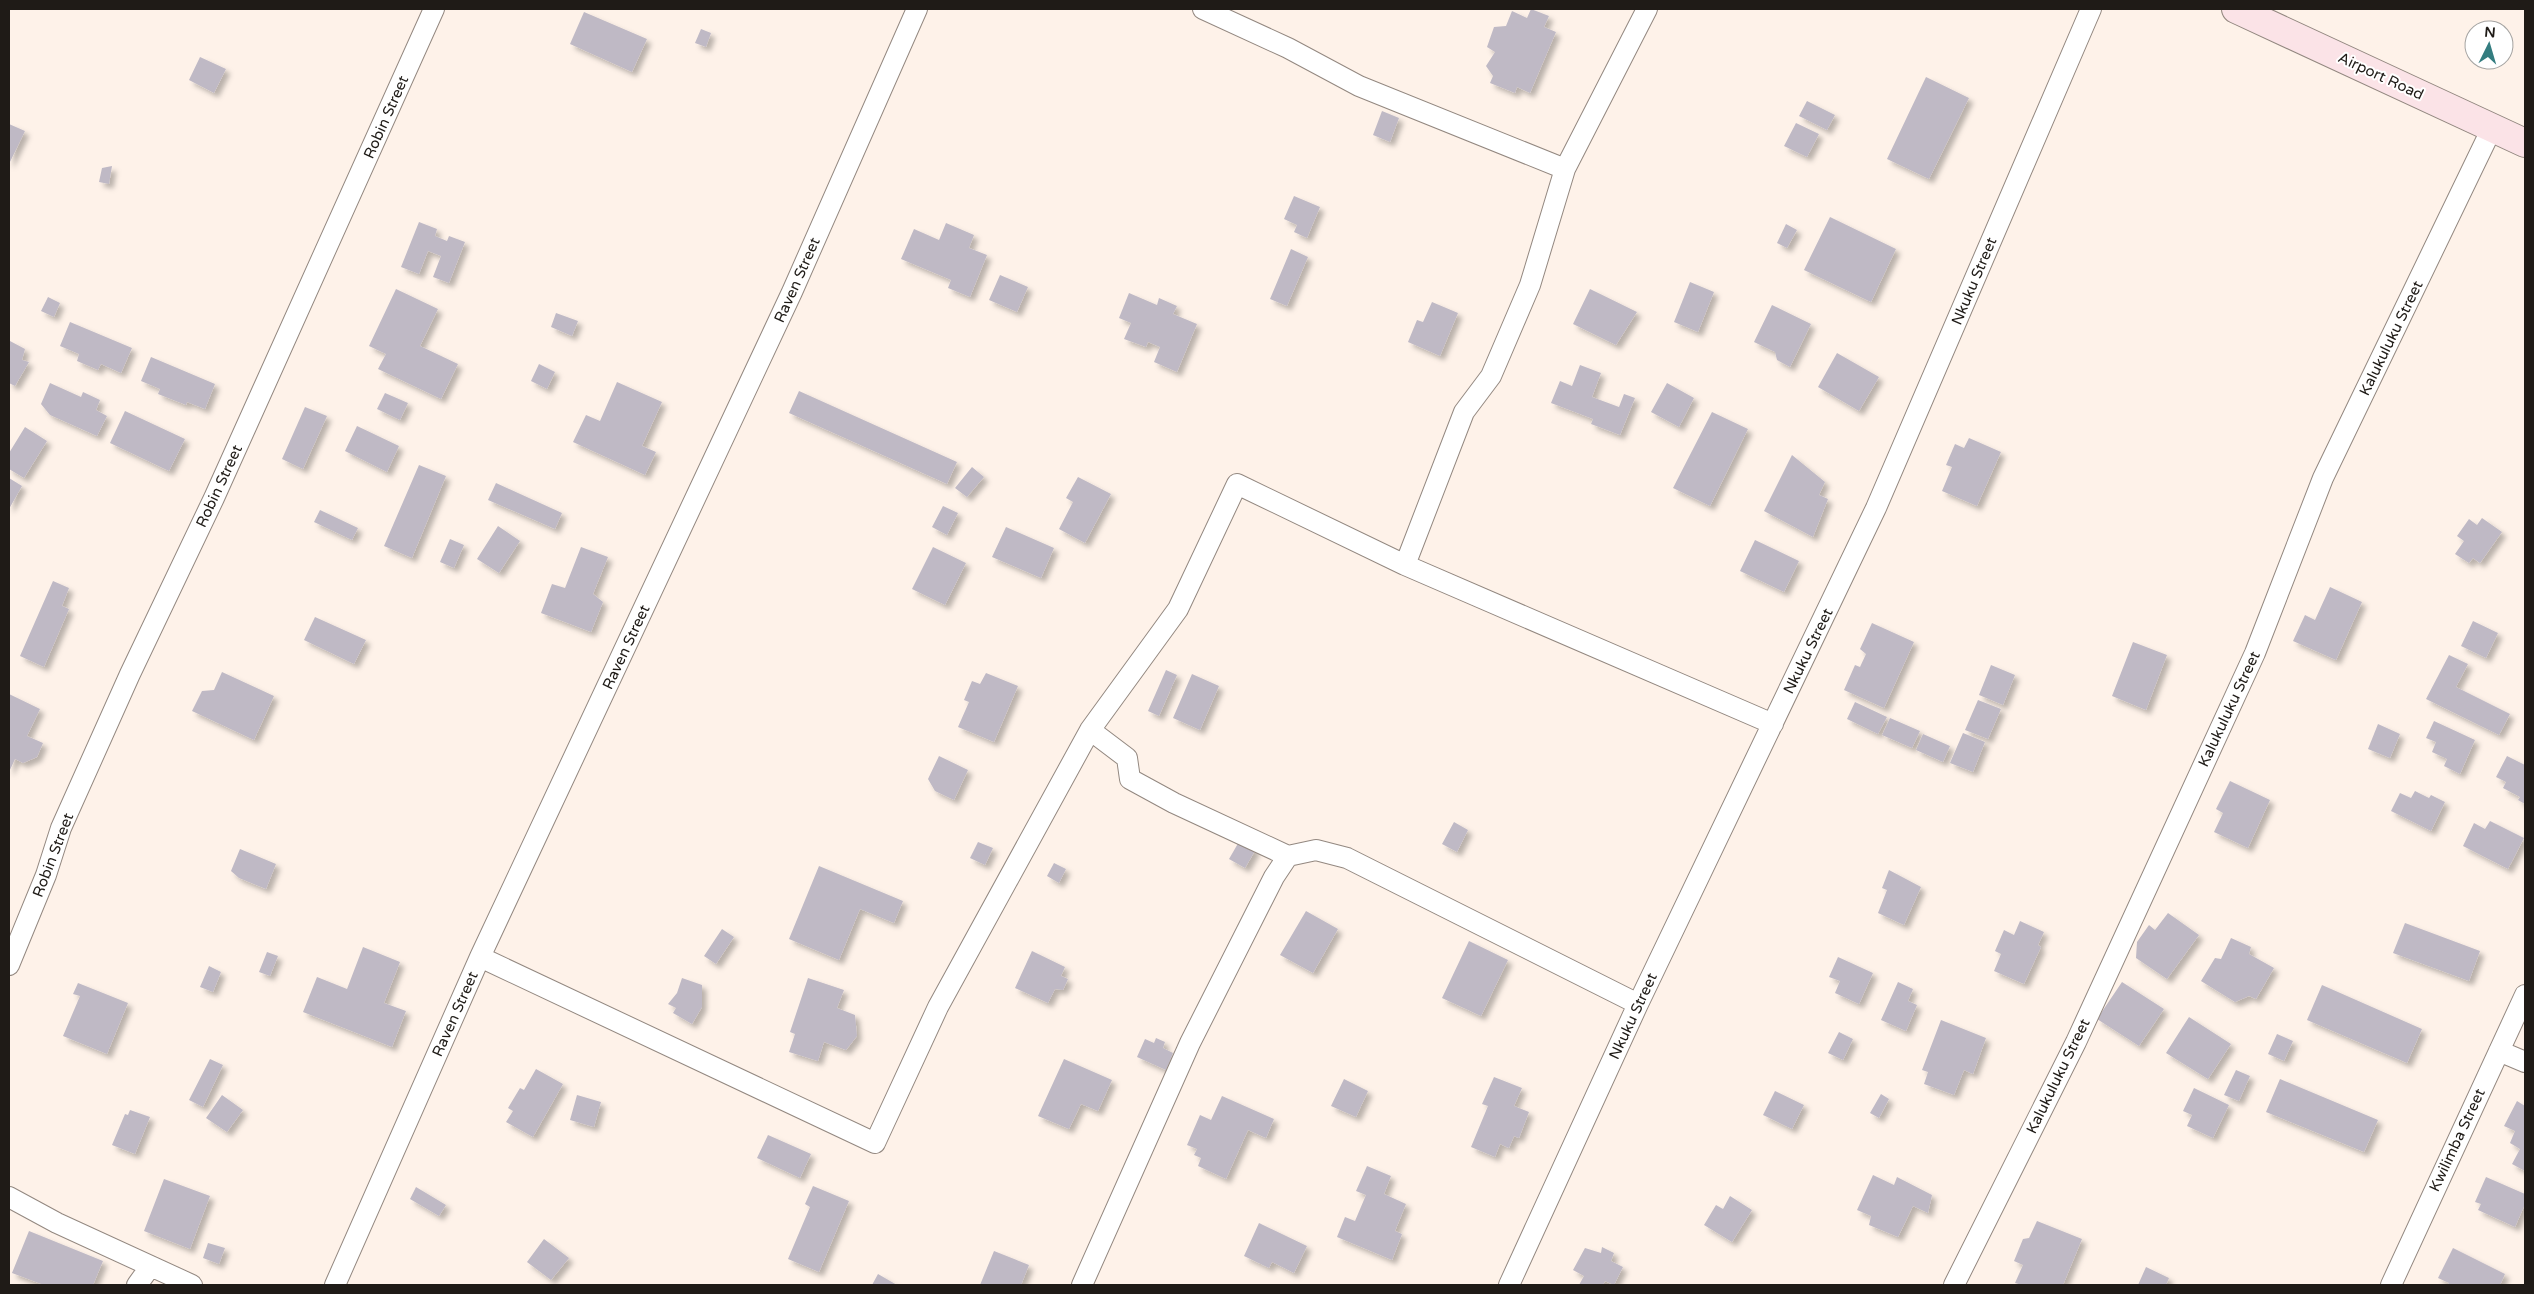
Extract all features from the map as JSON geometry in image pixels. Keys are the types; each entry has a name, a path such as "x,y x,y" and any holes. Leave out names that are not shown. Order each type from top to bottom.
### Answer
{"street":[{"name":"Robin Street","path":"9,965 46,875 62,828 130,674 214,498 434,9"},
{"name":"Raven Street","path":"335,1285 480,957 792,292 917,9"},
{"path":"1203,9 1288,48 1359,86 1565,169"},
{"path":"1405,565 1464,412 1491,376 1530,285 1565,169 1647,9"},
{"name":"Nkuku Street","path":"1509,1285 1638,1004 1876,508 2091,9"},
{"name":"Airport Road","path":"2236,9 2525,143"},
{"name":"Kalukuluku Street","path":"1954,1285 2076,1042 2255,653 2323,478 2492,128"},
{"path":"480,957 875,1143 938,1007 1090,730 1178,609 1237,484 1405,565 1773,724"},
{"path":"1090,730 1127,758 1130,779 1174,803 1288,856 1316,850 1347,858 1638,1004"},
{"path":"1082,1285 1190,1043 1274,877 1288,856"},
{"name":"Kwilimba Street","path":"2391,1285 2525,995"},
{"path":"2498,1050 2525,1062"},
{"path":"9,1197 57,1223 192,1285"},
{"path":"137,1285 150,1267"}],"building":[{"path":"1531,9 1549,16 1544,27 1556,32 1530,93 1517,87 1515,93 1490,83 1493,76 1486,66 1495,52 1487,47 1494,27 1506,26 1512,11 1527,18"},
{"path":"584,12 647,39 632,72 570,44"},
{"path":"701,29 711,33 706,47 695,43"},
{"path":"200,57 226,69 214,93 189,80"},
{"path":"1926,77 1969,98 1929,179 1887,159"},
{"path":"1807,101 1835,115 1827,130 1799,116"},
{"path":"1382,111 1399,118 1390,142 1373,135"},
{"path":"1796,123 1819,134 1807,157 1784,146"},
{"path":"9,124 25,131 9,164"},
{"path":"112,166 109,184 99,182 102,168"},
{"path":"1294,196 1320,207 1307,238 1294,232 1297,225 1284,219"},
{"path":"1830,217 1896,249 1871,302 1804,270"},
{"path":"419,222 437,229 435,236 447,241 449,236 465,242 449,283 433,277 441,256 428,251 419,274 401,267"},
{"path":"946,223 974,235 969,248 987,255 970,297 948,288 951,280 901,259 914,229 939,240"},
{"path":"1786,224 1797,230 1787,248 1777,243"},
{"path":"1291,249 1308,257 1287,306 1270,299"},
{"path":"1000,275 1028,287 1017,312 989,300"},
{"path":"1690,282 1714,292 1698,332 1674,322"},
{"path":"396,289 438,309 420,346 458,364 441,399 378,369 386,354 369,346"},
{"path":"1590,289 1637,312 1616,345 1573,324"},
{"path":"1129,293 1157,305 1159,298 1177,306 1173,314 1197,324 1177,372 1154,362 1160,347 1148,342 1146,347 1124,339 1131,323 1119,318"},
{"path":"48,297 60,303 54,317 41,311"},
{"path":"1432,302 1458,313 1440,356 1408,342 1417,320 1423,322"},
{"path":"1772,305 1811,324 1790,367 1777,360 1775,352 1754,342"},
{"path":"556,313 578,321 572,336 551,327"},
{"path":"70,322 132,348 121,373 101,364 98,370 77,361 79,354 60,346"},
{"path":"10,341 25,349 22,360 29,362 15,386 9,383"},
{"path":"1837,353 1879,377 1859,411 1818,387"},
{"path":"151,357 215,384 205,409 187,402 186,405 158,394 160,389 141,381"},
{"path":"539,364 555,372 547,389 531,381"},
{"path":"1580,365 1601,373 1592,397 1619,407 1624,394 1635,398 1620,435 1591,424 1593,419 1551,403 1560,381 1572,386"},
{"path":"617,382 662,402 642,446 656,452 645,475 573,442 586,415 600,421"},
{"path":"50,383 81,397 83,392 100,400 96,410 107,416 97,436 50,415 41,404"},
{"path":"1667,383 1694,398 1679,427 1651,412"},
{"path":"799,391 957,462 947,484 789,413"},
{"path":"385,393 408,403 400,420 377,409"},
{"path":"305,407 327,416 303,469 282,459"},
{"path":"125,411 185,439 169,471 110,443"},
{"path":"1712,412 1748,429 1710,506 1673,488"},
{"path":"357,426 399,446 387,472 345,451"},
{"path":"25,427 47,441 24,478 9,469 9,453"},
{"path":"1969,438 2001,452 1977,506 1942,491 1952,467 1946,465 1955,444 1964,448"},
{"path":"1792,455 1825,482 1819,495 1828,499 1813,537 1764,511"},
{"path":"419,465 446,476 412,558 384,546"},
{"path":"972,467 984,477 967,497 955,488"},
{"path":"1078,477 1111,494 1085,543 1059,529 1073,502 1066,498"},
{"path":"9,478 22,486 9,509"},
{"path":"496,483 562,513 555,529 488,500"},
{"path":"943,506 958,513 947,535 932,527"},
{"path":"320,510 358,528 352,540 314,522"},
{"path":"2482,518 2502,532 2480,563 2473,558 2469,563 2455,554 2464,541 2457,536 2469,519 2477,525"},
{"path":"498,526 520,541 499,573 477,559"},
{"path":"1006,527 1054,548 1041,578 992,557"},
{"path":"450,539 464,545 454,568 440,562"},
{"path":"1755,540 1799,561 1784,592 1740,571"},
{"path":"581,547 608,557 593,594 603,602 591,632 541,613 552,584 565,588"},
{"path":"933,547 966,563 945,605 912,589"},
{"path":"53,581 69,588 62,606 69,609 44,667 20,656"},
{"path":"2330,587 2362,602 2336,660 2293,641 2305,615 2315,620"},
{"path":"315,617 366,640 354,664 304,640"},
{"path":"2473,621 2498,633 2486,658 2461,646"},
{"path":"1872,623 1914,642 1884,708 1844,690 1855,665 1860,667 1866,654 1860,649"},
{"path":"2133,642 2167,655 2146,710 2112,696"},
{"path":"2449,655 2468,664 2456,687 2510,714 2499,735 2426,699"},
{"path":"1991,665 2015,675 2003,705 1979,695"},
{"path":"1166,670 1177,675 1159,716 1148,711"},
{"path":"222,672 274,696 254,740 192,711 202,691 214,690"},
{"path":"986,673 1018,686 994,742 958,727 969,702 964,700 972,681 980,684"},
{"path":"1192,674 1219,686 1200,730 1173,718"},
{"path":"9,694 40,709 27,736 43,743 37,757 23,763 15,759 9,772"},
{"path":"1978,700 2001,709 1988,739 1965,730"},
{"path":"1855,702 1887,717 1878,734 1847,719"},
{"path":"1890,718 1920,731 1912,748 1882,735"},
{"path":"2434,721 2475,740 2460,774 2444,766 2447,759 2432,752 2436,742 2426,738"},
{"path":"2378,724 2400,734 2390,758 2368,749"},
{"path":"1963,733 1985,742 1973,772 1950,763"},
{"path":"1923,734 1950,746 1943,762 1916,750"},
{"path":"939,756 968,770 954,800 935,791 928,779"},
{"path":"2507,756 2525,765 2525,804 2518,800 2520,797 2503,788 2506,782 2496,777"},
{"path":"2230,781 2270,800 2248,848 2214,832 2223,813 2216,809"},
{"path":"2415,791 2429,798 2431,795 2445,802 2431,831 2391,811 2400,793 2411,798"},
{"path":"2490,821 2524,838 2508,869 2463,846 2474,823 2485,829"},
{"path":"1454,822 1468,830 1457,852 1442,844"},
{"path":"1240,840 1256,849 1245,868 1229,859"},
{"path":"978,842 993,848 985,865 970,858"},
{"path":"240,849 276,864 266,889 239,878 231,871"},
{"path":"1054,863 1066,869 1059,883 1047,876"},
{"path":"819,866 903,901 894,923 860,909 839,960 789,939"},
{"path":"1889,870 1921,887 1904,925 1878,913 1887,890 1882,888"},
{"path":"1306,911 1338,929 1313,973 1280,955"},
{"path":"2168,913 2199,935 2167,979 2136,958 2137,942 2149,925 2155,930"},
{"path":"2020,921 2044,932 2038,945 2041,947 2024,984 1994,971 2001,954 1995,951 2004,930 2014,935"},
{"path":"2405,923 2480,951 2469,981 2393,953"},
{"path":"722,929 734,937 716,964 704,956"},
{"path":"2231,938 2251,947 2249,954 2274,968 2256,999 2249,996 2235,1002 2201,981 2215,958 2221,959"},
{"path":"1469,941 1508,960 1481,1016 1442,998"},
{"path":"363,947 400,962 384,1003 406,1011 392,1047 303,1012 317,977 347,989"},
{"path":"1032,951 1065,967 1061,976 1068,979 1063,990 1055,989 1048,1003 1015,988"},
{"path":"267,952 278,956 270,976 259,972"},
{"path":"1838,957 1873,973 1859,1004 1835,993 1840,981 1829,977"},
{"path":"209,966 221,972 213,992 200,987"},
{"path":"682,978 702,985 702,1007 692,1024 673,1013 676,1008 668,1004 677,993"},
{"path":"808,978 844,990 837,1008 855,1015 857,1036 846,1050 824,1042 818,1061 789,1052 795,1034 790,1032"},
{"path":"1898,982 1913,989 1908,1001 1917,1005 1906,1031 1881,1020"},
{"path":"2122,982 2164,1009 2139,1046 2097,1019"},
{"path":"78,983 128,1003 107,1054 63,1036 80,996 73,994"},
{"path":"2322,985 2422,1029 2407,1063 2307,1020"},
{"path":"2189,1017 2231,1044 2208,1079 2166,1053"},
{"path":"1941,1020 1986,1038 1973,1074 1964,1070 1954,1095 1924,1084 1928,1072 1922,1070"},
{"path":"1839,1032 1853,1039 1843,1060 1828,1053"},
{"path":"2277,1034 2293,1041 2284,1061 2268,1054"},
{"path":"1156,1038 1165,1042 1163,1048 1173,1053 1166,1070 1137,1057 1145,1039 1154,1043"},
{"path":"210,1059 223,1065 203,1107 189,1100"},
{"path":"1064,1059 1112,1080 1098,1111 1081,1104 1069,1129 1038,1116"},
{"path":"536,1069 563,1084 533,1137 506,1122 513,1111 508,1108 520,1088 524,1090"},
{"path":"2236,1070 2250,1076 2239,1101 2224,1095"},
{"path":"1494,1077 1522,1088 1514,1106 1529,1112 1519,1138 1514,1136 1509,1148 1500,1144 1495,1157 1471,1147 1488,1106 1482,1104"},
{"path":"1344,1079 1368,1091 1356,1117 1331,1106"},
{"path":"2280,1079 2378,1120 2364,1152 2266,1112"},
{"path":"2194,1088 2229,1105 2213,1138 2187,1126 2192,1115 2183,1111"},
{"path":"1775,1091 1804,1105 1792,1129 1763,1115"},
{"path":"1881,1094 1889,1099 1879,1118 1870,1113"},
{"path":"222,1095 243,1110 227,1132 206,1118"},
{"path":"577,1095 601,1102 594,1127 570,1120"},
{"path":"1222,1096 1274,1119 1266,1138 1248,1130 1226,1179 1198,1166 1201,1158 1194,1155 1197,1149 1187,1145 1200,1115 1211,1120"},
{"path":"2517,1101 2525,1106 2525,1171 2512,1164 2520,1149 2510,1143 2515,1131 2504,1126"},
{"path":"130,1110 150,1117 135,1154 112,1145 125,1114 128,1115"},
{"path":"768,1135 811,1154 800,1178 757,1158"},
{"path":"1367,1166 1391,1176 1384,1194 1406,1204 1395,1231 1402,1234 1392,1260 1337,1237 1345,1217 1355,1221 1366,1195 1356,1191"},
{"path":"1873,1175 1894,1185 1897,1177 1932,1195 1928,1213 1913,1206 1898,1237 1869,1225 1871,1216 1857,1210"},
{"path":"2486,1177 2525,1194 2525,1204 2515,1227 2478,1210 2481,1204 2475,1202"},
{"path":"164,1179 210,1196 190,1249 144,1231"},
{"path":"813,1186 849,1201 819,1272 788,1259 810,1207 805,1204"},
{"path":"416,1187 446,1205 439,1216 410,1199"},
{"path":"1730,1196 1752,1210 1732,1242 1704,1225 1716,1205 1723,1209"},
{"path":"2037,1221 2082,1239 2063,1285 2022,1285 2015,1283 2023,1265 2014,1261 2023,1239 2029,1238"},
{"path":"1259,1223 1307,1246 1294,1273 1272,1262 1269,1268 1244,1256"},
{"path":"29,1231 103,1261 93,1285 44,1285 12,1273"},
{"path":"544,1239 569,1258 551,1280 527,1262"},
{"path":"208,1243 225,1248 219,1264 203,1258"},
{"path":"1602,1247 1614,1253 1611,1261 1623,1267 1614,1285 1605,1281 1603,1285 1579,1285 1584,1276 1573,1270 1585,1248 1601,1253"},
{"path":"2453,1248 2505,1274 2500,1285 2447,1285 2449,1283 2438,1278"},
{"path":"994,1251 1029,1265 1021,1285 980,1285"},
{"path":"2146,1267 2169,1278 2166,1285 2138,1285"},
{"path":"878,1274 897,1285 872,1285"}]}
